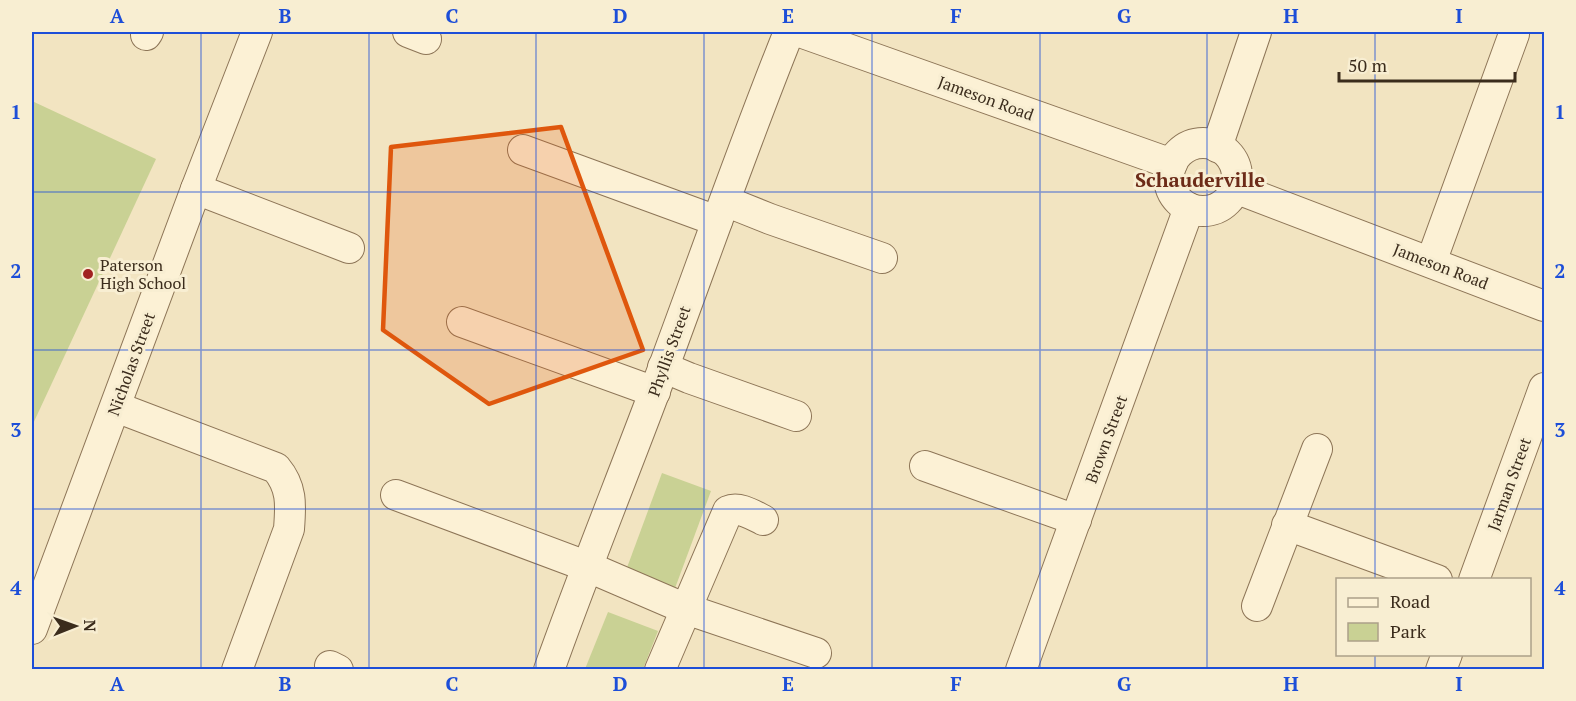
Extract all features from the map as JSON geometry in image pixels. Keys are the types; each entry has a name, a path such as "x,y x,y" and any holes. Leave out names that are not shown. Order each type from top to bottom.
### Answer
{"street":[{"name":"Nicholas Street","path":"32,629 257,32"},
{"name":"Phyllis Street","path":"549,669 760,103 789,32"},
{"name":"Jameson Road","path":"801,32 1172,164"},
{"path":"1217,147 1256,32"},
{"path":"1431,262 1514,34"},
{"path":"1196,144 1217,147 1232,159 1236,168 1235,188 1230,198 1221,206 1200,211 1189,208 1180,202 1170,185 1169,174 1172,164 1186,148 1196,144"},
{"path":"523,150 721,211 770,219 882,258"},
{"name":"Jameson Road","path":"1235,188 1545,306"},
{"path":"196,189 349,248"},
{"name":"Brown Street","path":"1021,669 1189,208"},
{"path":"462,322 659,379 689,378 796,416"},
{"name":"Jarman Street","path":"1474,578 1545,388"},
{"path":"116,407 276,468 289,489 291,509 289,529 237,669"},
{"path":"1257,606 1317,449"},
{"path":"925,466 1076,520"},
{"path":"396,495 586,566 686,609 816,652"},
{"path":"660,669 728,511 739,510 763,520"},
{"path":"1287,525 1434,578"}],"highlighted area":[{"path":"561,127 643,350 489,404 383,330 391,147"}],"green space":[{"path":"32,101 156,159 32,426"},
{"path":"662,473 711,491 674,591 625,573"},
{"path":"608,612 658,631 643,669 585,669"}],"place":[{"name":"Paterson High School","path":"88,274"}],"district":[{"name":"Schauderville","path":"1200,179"}]}
